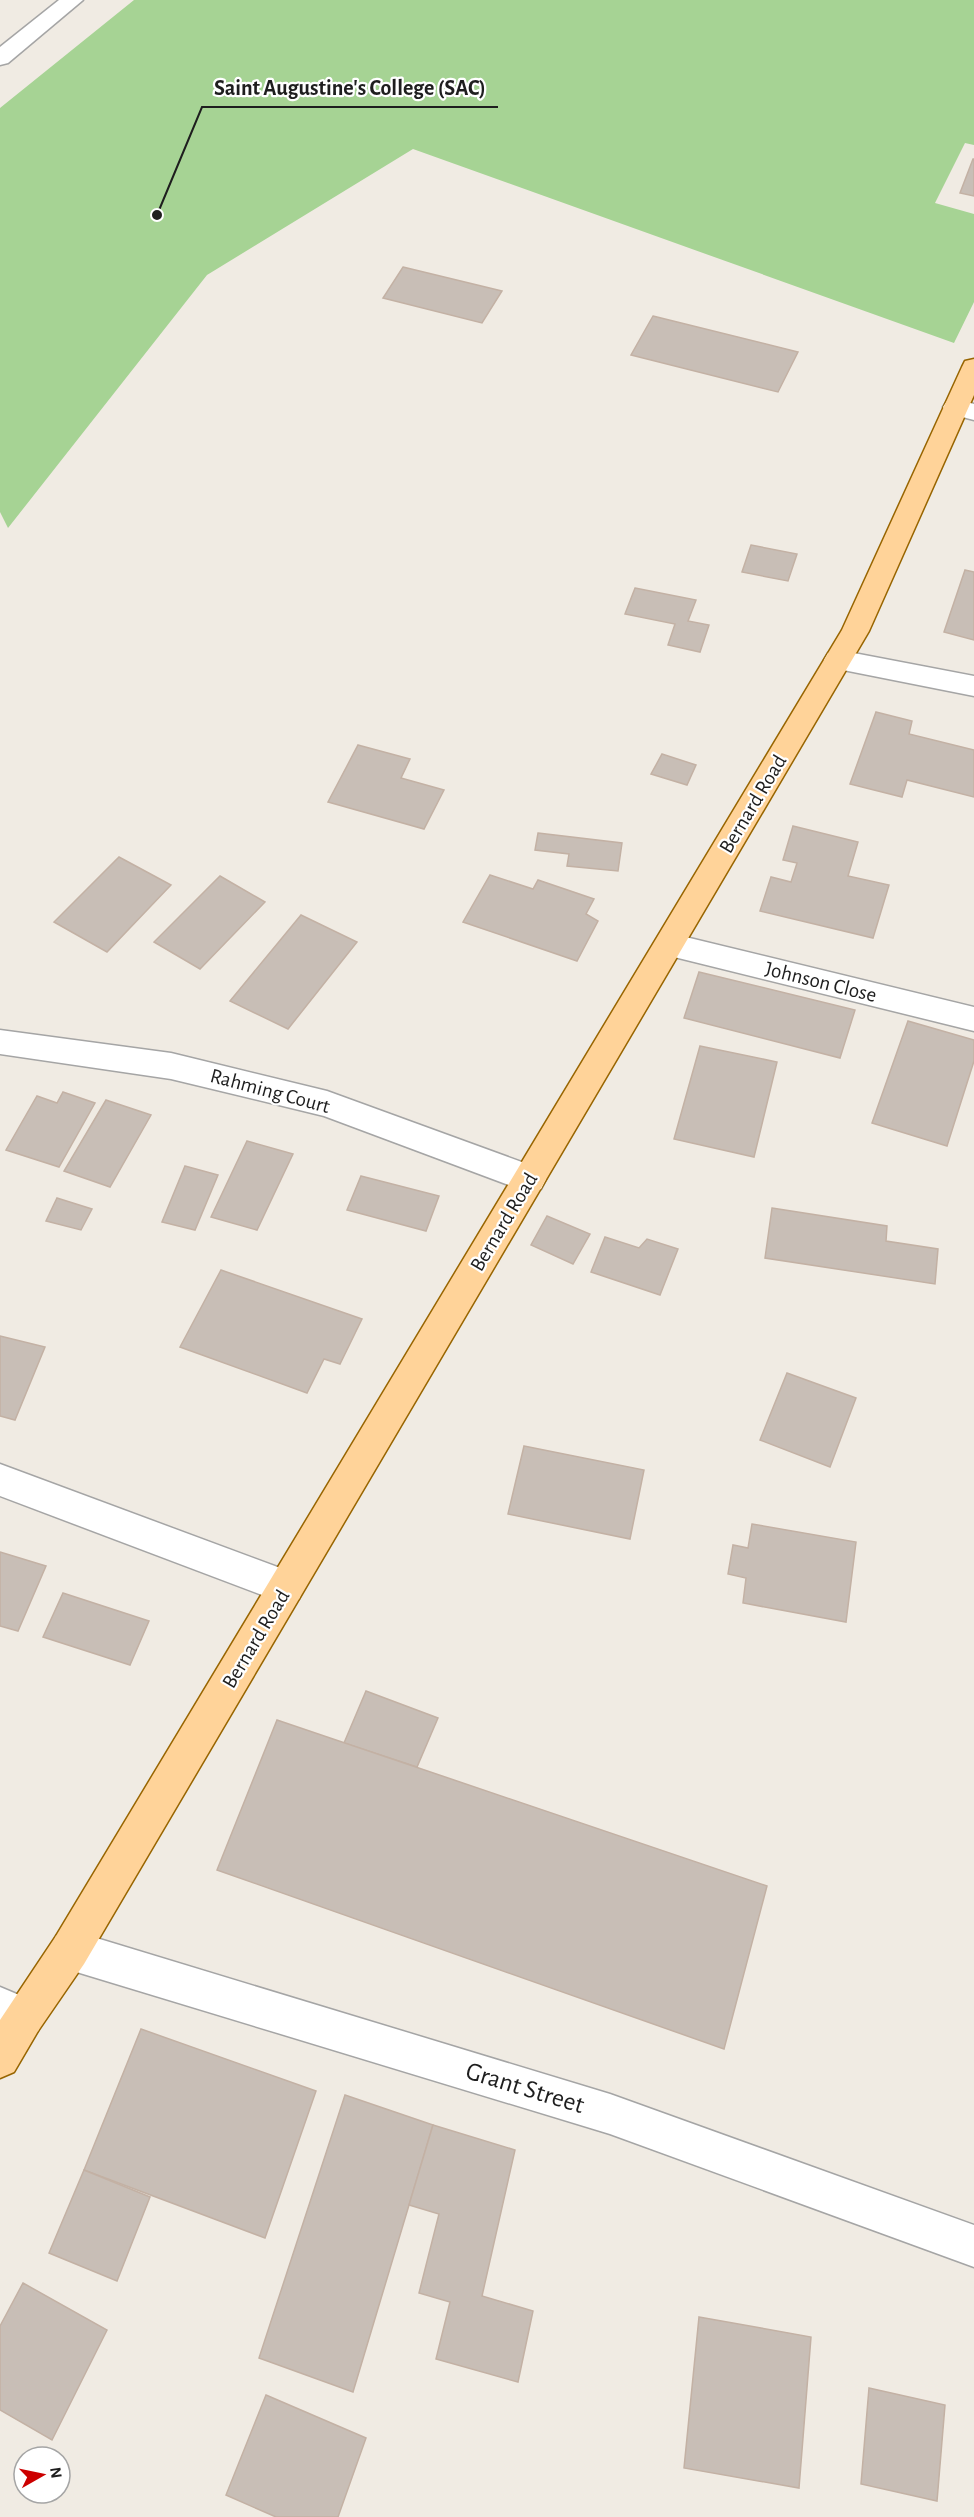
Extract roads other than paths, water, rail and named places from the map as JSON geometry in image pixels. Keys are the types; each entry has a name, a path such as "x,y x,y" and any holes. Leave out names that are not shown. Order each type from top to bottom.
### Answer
{"main road":[{"name":"Bernard Road","path":"0,2058 12,2012 70,1950 855,631 965,410 974,367"}],"street":[{"path":"0,58 72,0"},
{"path":"838,660 974,686"},
{"name":"Johnson Close","path":"669,945 974,1019"},
{"name":"Rahming Court","path":"0,1042 171,1066 327,1104 530,1179"},
{"path":"0,1480 286,1587"},
{"name":"Grant Street","path":"70,1950 610,2114 974,2246"}],"place":[{"name":"Saint Augustine's College (SAC)","path":"157,215"}]}
